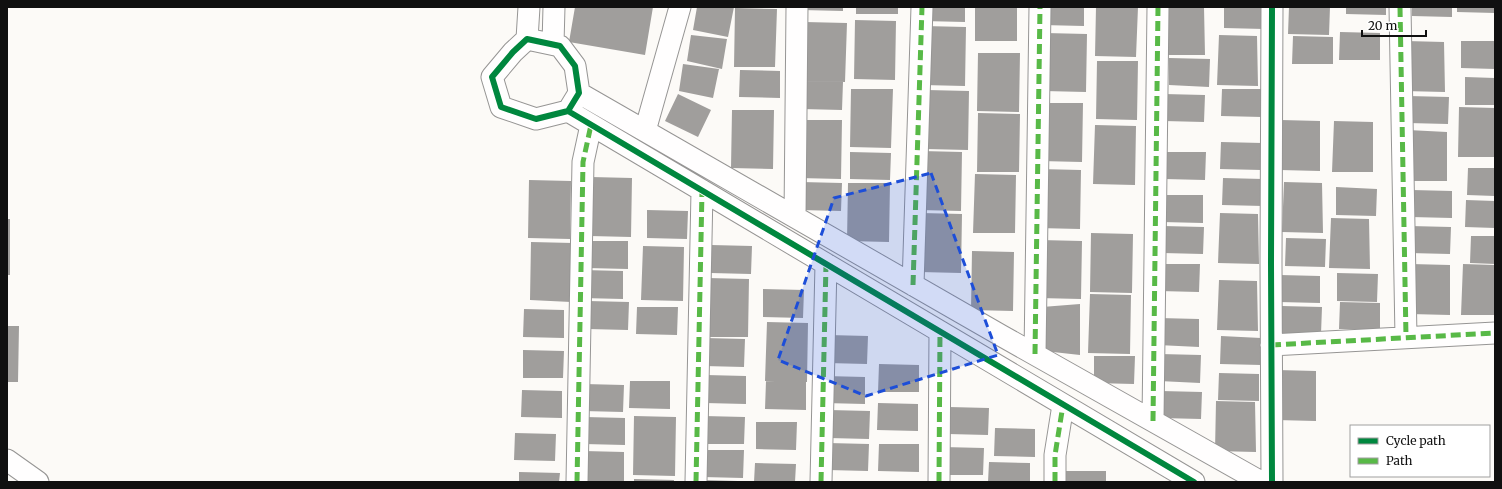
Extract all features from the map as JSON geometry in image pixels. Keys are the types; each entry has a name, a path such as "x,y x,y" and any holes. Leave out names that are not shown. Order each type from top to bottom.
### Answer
{"street":[{"path":"527,39 560,46 575,66 579,94 568,110 536,119 501,107 492,77 513,52 527,39 529,7"},
{"path":"553,44 554,7"},
{"path":"645,131 680,7"},
{"path":"795,217 797,7"},
{"path":"913,285 922,7"},
{"path":"1035,354 1040,7"},
{"path":"1153,421 1158,7"},
{"path":"1272,7 1272,482"},
{"path":"1400,7 1406,338"},
{"path":"579,94 1261,482"},
{"path":"568,110 1189,481"},
{"path":"577,482 583,162 591,125"},
{"path":"696,482 702,191"},
{"path":"821,482 826,264"},
{"path":"939,482 940,332"},
{"path":"1271,344 1495,333"},
{"path":"1055,482 1055,455 1063,405"},
{"path":"7,460 38,482"}],"highlighted area":[{"path":"931,173 998,355 866,396 778,360 834,198"}],"building":[{"path":"575,7 653,7 645,55 569,42"},
{"path":"697,7 734,7 728,37 693,30"},
{"path":"803,7 843,7 843,11 802,10"},
{"path":"856,7 898,7 898,14 856,14"},
{"path":"923,7 965,7 965,22 923,21"},
{"path":"975,7 1017,7 1017,41 975,41"},
{"path":"1042,7 1084,7 1084,26 1042,25"},
{"path":"1096,7 1138,7 1136,57 1095,56"},
{"path":"1167,7 1204,7 1205,55 1164,55"},
{"path":"1224,7 1265,7 1264,29 1224,28"},
{"path":"1289,7 1330,7 1329,35 1288,34"},
{"path":"1346,7 1386,7 1386,15 1346,14"},
{"path":"1412,7 1452,7 1452,17 1412,16"},
{"path":"1457,7 1495,7 1495,13 1457,12"},
{"path":"735,8 777,9 775,67 734,67"},
{"path":"855,20 896,21 895,80 854,79"},
{"path":"805,22 847,23 845,82 804,81"},
{"path":"924,26 966,27 965,86 923,85"},
{"path":"1340,32 1380,33 1380,60 1339,60"},
{"path":"1045,33 1087,34 1086,92 1044,91"},
{"path":"691,35 727,39 722,69 687,61"},
{"path":"1219,35 1257,36 1258,86 1217,85"},
{"path":"1293,36 1333,37 1333,64 1292,64"},
{"path":"1406,41 1444,42 1445,92 1404,91"},
{"path":"1461,41 1495,41 1495,69 1461,68"},
{"path":"978,53 1020,53 1019,112 977,111"},
{"path":"1169,58 1210,59 1209,87 1169,85"},
{"path":"1097,61 1138,61 1137,120 1096,119"},
{"path":"683,64 719,69 713,98 679,91"},
{"path":"740,70 780,71 780,98 739,97"},
{"path":"1465,77 1495,78 1495,105 1465,105"},
{"path":"802,81 843,82 842,110 802,109"},
{"path":"851,89 893,89 891,148 850,147"},
{"path":"1222,89 1262,89 1262,117 1221,116"},
{"path":"927,90 969,91 968,150 926,149"},
{"path":"678,94 711,110 698,137 665,121"},
{"path":"1164,94 1205,95 1204,122 1164,121"},
{"path":"1408,96 1449,97 1448,124 1408,123"},
{"path":"1041,103 1083,103 1082,162 1040,161"},
{"path":"1459,107 1495,108 1495,157 1458,157"},
{"path":"732,110 774,110 773,169 731,168"},
{"path":"978,113 1020,114 1019,172 977,172"},
{"path":"800,120 842,120 841,179 799,178"},
{"path":"1281,120 1320,121 1320,171 1280,170"},
{"path":"1334,121 1373,122 1373,172 1332,172"},
{"path":"1095,125 1136,126 1135,185 1093,184"},
{"path":"1408,130 1447,132 1447,181 1407,181"},
{"path":"1221,142 1262,143 1261,170 1220,169"},
{"path":"921,151 962,152 961,211 919,210"},
{"path":"850,152 891,153 890,180 850,179"},
{"path":"1165,152 1206,152 1205,180 1165,179"},
{"path":"1468,168 1495,168 1495,196 1467,195"},
{"path":"1039,169 1081,170 1080,229 1038,228"},
{"path":"975,174 1016,175 1015,233 973,233"},
{"path":"591,177 632,178 631,237 590,236"},
{"path":"1223,178 1263,179 1263,206 1222,205"},
{"path":"529,180 571,181 570,239 528,238"},
{"path":"801,182 842,183 841,211 800,210"},
{"path":"1284,182 1322,183 1323,233 1282,232"},
{"path":"848,183 890,183 889,242 847,241"},
{"path":"1336,187 1377,189 1376,216 1336,215"},
{"path":"1412,190 1452,191 1452,218 1411,217"},
{"path":"1163,195 1203,195 1203,223 1162,222"},
{"path":"1466,200 1495,201 1495,228 1465,227"},
{"path":"647,210 688,211 687,239 647,238"},
{"path":"921,213 962,214 961,273 920,272"},
{"path":"1220,213 1258,214 1259,264 1218,263"},
{"path":"1331,218 1369,219 1370,269 1329,268"},
{"path":"7,219 10,219 10,275 7,275"},
{"path":"1163,226 1204,227 1203,254 1163,253"},
{"path":"1410,226 1451,227 1450,254 1409,253"},
{"path":"1091,233 1133,234 1132,293 1090,292"},
{"path":"1471,236 1495,236 1495,264 1470,263"},
{"path":"1286,238 1326,239 1325,267 1285,266"},
{"path":"1040,240 1082,241 1081,299 1039,298"},
{"path":"588,241 628,241 628,269 587,268"},
{"path":"531,242 573,243 571,302 530,300"},
{"path":"711,245 752,246 751,274 711,273"},
{"path":"643,246 684,247 683,301 641,300"},
{"path":"972,251 1014,252 1013,311 971,310"},
{"path":"1159,264 1200,264 1199,292 1159,291"},
{"path":"1411,264 1450,265 1450,315 1410,314"},
{"path":"1463,264 1495,265 1495,315 1461,315"},
{"path":"583,270 623,271 623,299 582,298"},
{"path":"1337,273 1378,274 1377,302 1337,301"},
{"path":"1280,275 1320,276 1320,303 1279,302"},
{"path":"707,278 749,279 748,337 706,337"},
{"path":"1219,280 1257,281 1258,331 1217,330"},
{"path":"763,289 804,290 803,318 763,317"},
{"path":"1090,294 1131,295 1130,354 1088,353"},
{"path":"588,301 629,302 628,330 588,329"},
{"path":"1340,302 1380,303 1380,330 1339,329"},
{"path":"1080,304 1080,355 1044,351 1042,307"},
{"path":"1282,306 1322,307 1321,334 1281,334"},
{"path":"637,307 678,307 677,335 636,334"},
{"path":"524,309 564,310 564,338 523,337"},
{"path":"1159,318 1199,319 1199,347 1158,345"},
{"path":"767,322 808,323 807,382 765,381"},
{"path":"7,326 19,326 18,382 7,382"},
{"path":"828,335 868,336 867,364 827,363"},
{"path":"1221,336 1261,338 1261,365 1220,364"},
{"path":"705,338 745,339 744,367 704,366"},
{"path":"523,350 564,351 563,378 523,378"},
{"path":"1160,354 1201,355 1200,383 1159,381"},
{"path":"1094,356 1135,356 1134,384 1094,383"},
{"path":"879,364 919,365 919,392 878,392"},
{"path":"1277,370 1316,371 1316,421 1276,420"},
{"path":"1219,373 1259,374 1259,401 1218,400"},
{"path":"706,375 746,376 746,404 705,403"},
{"path":"825,376 865,377 865,404 824,403"},
{"path":"630,381 670,381 670,409 629,408"},
{"path":"766,381 806,382 806,410 765,409"},
{"path":"584,384 624,385 623,412 583,411"},
{"path":"522,390 562,391 562,418 521,417"},
{"path":"1161,391 1202,392 1201,419 1161,418"},
{"path":"1216,401 1255,402 1256,452 1215,451"},
{"path":"878,403 918,404 918,431 877,430"},
{"path":"949,407 989,408 988,435 948,434"},
{"path":"829,410 870,411 869,439 829,438"},
{"path":"634,416 676,417 675,476 633,475"},
{"path":"704,416 745,417 744,444 704,444"},
{"path":"585,417 625,418 625,445 584,444"},
{"path":"756,422 797,422 796,450 756,449"},
{"path":"995,428 1035,429 1035,457 994,456"},
{"path":"515,433 556,434 555,461 514,460"},
{"path":"828,443 869,444 868,471 828,470"},
{"path":"879,444 919,444 919,472 878,471"},
{"path":"943,447 984,448 983,475 942,475"},
{"path":"703,450 744,450 743,478 703,477"},
{"path":"584,451 624,452 624,482 582,482"},
{"path":"989,462 1030,463 1030,482 988,482"},
{"path":"755,463 796,464 795,482 754,482"},
{"path":"1065,471 1106,471 1106,482 1065,482"},
{"path":"519,472 560,473 559,482 519,482"},
{"path":"634,479 674,480 674,482 634,482"},
{"path":"703,480 738,481 738,482 703,482"}],"marked path":[{"path":"913,285 922,7"},
{"path":"1035,354 1040,7"},
{"path":"1153,421 1158,7"},
{"path":"1400,7 1406,337"},
{"path":"577,482 583,162 591,125"},
{"path":"696,482 702,191"},
{"path":"821,482 826,264"},
{"path":"939,482 940,332"},
{"path":"1271,345 1495,333"},
{"path":"1055,482 1055,455 1063,405"}],"cycle path":[{"path":"1272,7 1272,482"},
{"path":"568,111 579,93 575,66 560,46 527,39 513,52 492,77 501,107 536,119 568,111 1194,482"}]}
